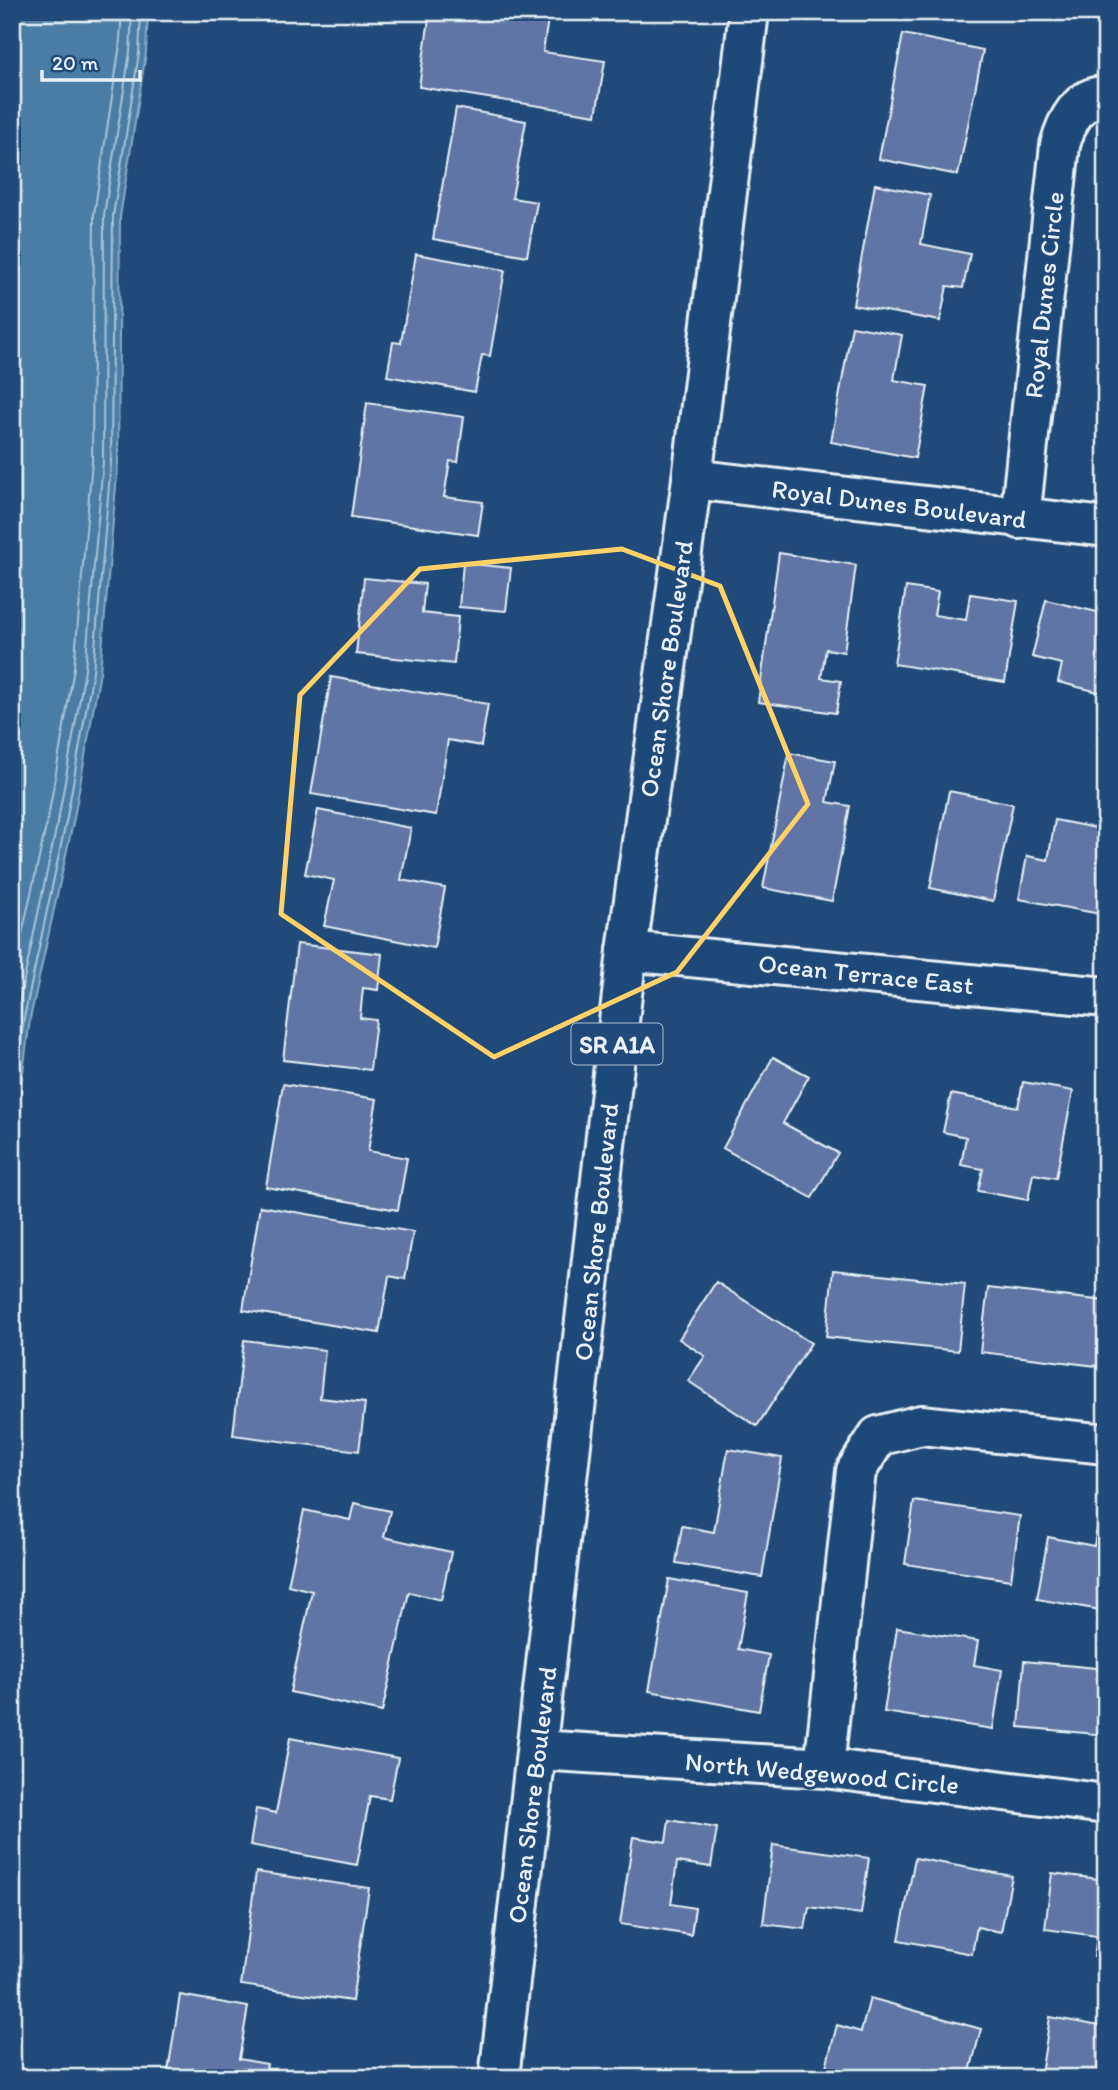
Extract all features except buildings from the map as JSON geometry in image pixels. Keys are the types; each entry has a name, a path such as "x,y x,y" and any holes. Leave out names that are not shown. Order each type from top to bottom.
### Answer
{"street":[{"name":"Ocean Shore Boulevard","path":"499,2078 627,951 692,479 749,12"},
{"name":"Royal Dunes Circle","path":"1020,519 1060,145 1066,123 1079,107 1101,95 1106,96"},
{"name":"Royal Dunes Boulevard","path":"692,479 1106,527"},
{"name":"Ocean Terrace East","path":"627,951 1106,997"},
{"path":"824,1768 856,1471 878,1436 921,1425 1106,1444"},
{"name":"North Wedgewood Circle","path":"538,1750 824,1768 1106,1804"}],"highlighted area":[{"path":"622,549 720,586 808,804 677,972 494,1057 281,914 300,695 420,569"}],"water":[{"path":"12,12 148,12 146,53 120,217 118,463 100,672 74,818 30,1019 12,1156"}]}
